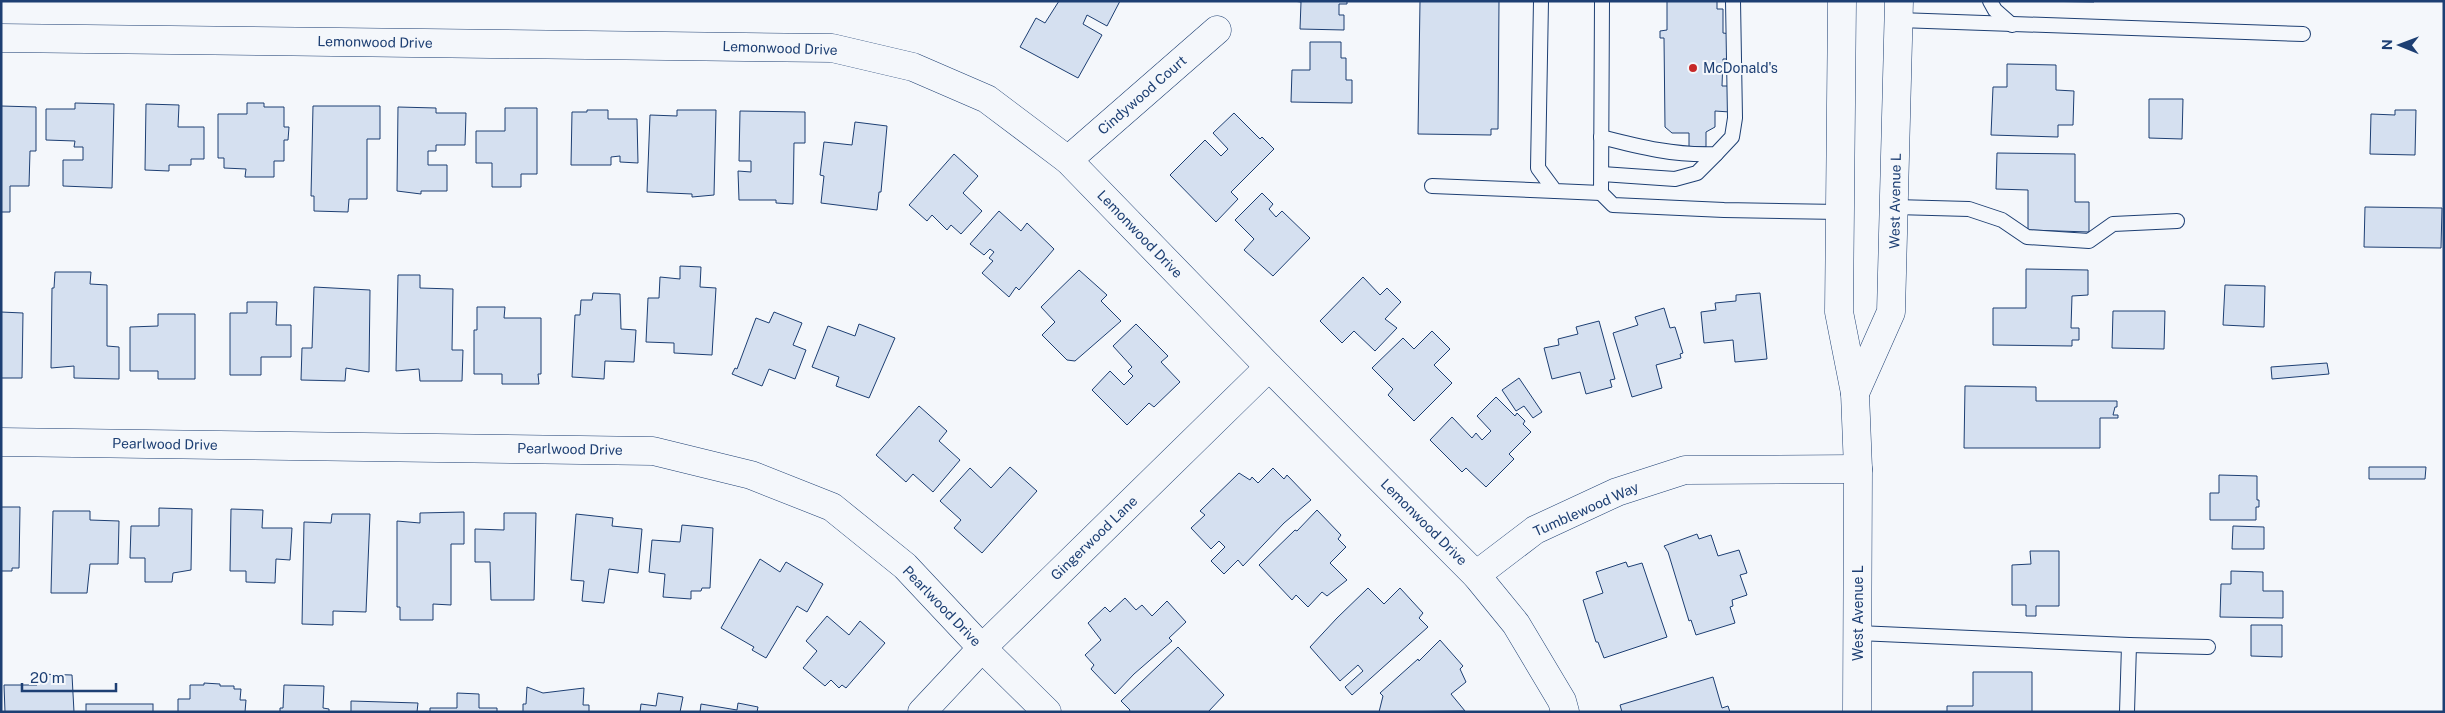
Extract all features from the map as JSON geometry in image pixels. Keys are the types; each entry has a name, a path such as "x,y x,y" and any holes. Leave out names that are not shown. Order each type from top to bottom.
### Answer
{"street":[{"name":"West Avenue L","path":"1842,1 1838,312 1855,393 1858,469 1857,712"},
{"name":"West Avenue L","path":"1855,393 1891,312 1899,11"},
{"name":"Cindywood Court","path":"1068,160 1217,30"},
{"name":"Lemonwood Drive","path":"1,38 832,48 913,67 987,99 1068,160 1269,367 1476,575 1516,624 1562,701 1565,712"},
{"name":"Gingerwood Lane","path":"922,712 982,648 1269,367"},
{"name":"Pearlwood Drive","path":"1,442 653,451 751,475 832,507 905,566 982,648 1047,712"},
{"name":"Tumblewood Way","path":"1476,575 1535,530 1617,492 1685,470 1858,469"}],"lane":[{"path":"1541,1 1538,168 1555,191"},
{"path":"1601,193 1602,1"},
{"path":"1602,174 1675,179 1697,173 1732,137 1735,118 1733,1"},
{"path":"1990,1 1995,10 2012,25"},
{"path":"1899,11 2012,25 2142,27 2303,34"},
{"path":"1601,137 1655,151 1690,156 1716,154"},
{"path":"1432,186 1601,193 1613,205 1724,210 1840,212"},
{"path":"1895,207 1969,209 2002,220 2027,237 2089,241 2114,224 2177,221"},
{"path":"1858,633 2208,647"},
{"path":"2127,712 2129,645"}],"building":[{"path":"1059,1 1120,1 1107,26 1087,15 1083,24 1102,35 1078,78 1020,47 1036,18 1045,23"},
{"path":"1293,1 1347,1 1347,4 1339,4 1339,15 1344,15 1344,30 1300,29 1301,2"},
{"path":"1420,1 1499,1 1498,129 1491,129 1491,135 1418,134"},
{"name":"McDonald's","path":"1667,1 1717,1 1717,9 1723,9 1723,33 1731,34 1731,59 1723,59 1722,86 1730,86 1730,112 1715,111 1715,127 1706,132 1706,147 1689,147 1689,133 1672,133 1665,127 1664,38 1660,38 1660,31 1667,30"},
{"path":"2033,1 2094,1 2094,2"},
{"path":"1310,42 1341,42 1341,58 1346,58 1346,80 1352,80 1352,103 1291,102 1292,70 1310,70"},
{"path":"2007,64 2056,65 2056,90 2074,91 2073,125 2058,125 2058,137 1991,135 1993,87 2007,87"},
{"path":"2149,99 2183,99 2182,139 2149,138"},
{"path":"75,103 114,104 112,188 63,186 63,160 83,160 83,147 74,147 75,141 46,140 46,109 75,109"},
{"path":"247,103 264,103 264,107 284,107 284,127 289,127 288,140 284,140 284,161 274,161 274,177 245,177 246,169 224,168 224,158 218,158 218,114 247,114"},
{"path":"146,104 179,105 178,127 204,127 204,159 191,159 191,165 169,165 169,171 145,170"},
{"path":"1,106 36,107 36,151 30,151 29,186 10,186 10,212 1,212"},
{"path":"313,106 380,106 380,139 367,139 367,199 349,199 348,212 314,211 314,196 311,196"},
{"path":"398,107 436,108 436,113 466,113 465,145 436,145 436,151 428,151 428,165 447,165 447,191 421,191 421,194 397,191"},
{"path":"505,108 537,108 537,174 521,174 521,187 492,187 492,163 476,163 476,131 505,131"},
{"path":"587,110 608,110 608,119 637,119 638,163 620,162 620,156 611,157 611,165 571,165 572,112 587,112"},
{"path":"677,110 716,110 714,195 692,197 692,194 647,192 650,115 677,116"},
{"path":"2395,110 2416,110 2415,155 2370,154 2371,114 2395,115"},
{"path":"740,111 805,112 805,143 794,143 793,204 776,203 776,200 739,200 738,171 751,172 751,161 739,161"},
{"path":"1234,113 1260,139 1262,137 1274,149 1231,192 1238,199 1216,222 1170,175 1205,140 1221,156 1228,149 1213,133"},
{"path":"855,122 887,126 881,192 879,192 877,210 821,203 824,176 820,175 824,142 852,145"},
{"path":"1997,153 2075,154 2075,202 2089,202 2089,232 2028,230 2028,190 1996,189"},
{"path":"954,154 978,176 963,193 982,211 961,234 951,225 947,230 932,215 927,221 909,205"},
{"path":"1262,193 1273,204 1269,209 1276,217 1282,211 1310,238 1273,276 1244,250 1254,239 1235,220"},
{"path":"2365,207 2442,208 2441,248 2364,247"},
{"path":"999,211 1021,231 1027,223 1054,249 1019,290 1016,287 1009,297 982,273 993,261 989,258 994,252 990,249 984,255 970,244"},
{"path":"680,266 701,267 700,287 716,288 712,355 674,353 674,343 646,342 648,298 659,298 660,277 680,279"},
{"path":"2026,269 2088,270 2088,295 2072,296 2071,328 2079,328 2079,340 2072,340 2072,346 1993,345 1993,308 2026,308"},
{"path":"1079,270 1107,295 1101,301 1121,321 1075,361 1067,360 1042,335 1055,322 1041,307"},
{"path":"55,272 91,272 90,284 107,285 107,346 119,347 119,379 74,378 74,366 51,368 52,288 54,288"},
{"path":"398,275 420,275 420,288 453,289 452,350 463,350 462,381 420,381 419,369 396,371"},
{"path":"1363,277 1380,295 1387,288 1401,302 1385,319 1397,328 1375,351 1354,331 1342,343 1320,321"},
{"path":"2225,285 2265,286 2264,327 2223,325"},
{"path":"314,287 370,290 369,372 346,368 345,381 301,380 302,348 312,348"},
{"path":"593,293 620,294 621,329 636,330 634,362 605,361 604,379 572,377 575,315 580,315 581,300 592,300"},
{"path":"1760,293 1767,359 1735,362 1733,340 1704,343 1701,312 1716,310 1715,303 1736,301 1736,295"},
{"path":"247,302 277,302 276,325 291,325 291,357 261,357 261,375 230,375 230,313 247,313"},
{"path":"477,307 505,307 504,318 541,318 541,374 538,374 539,384 502,384 502,374 474,374 474,330 477,330"},
{"path":"1664,308 1670,328 1675,327 1683,353 1680,354 1681,358 1656,365 1662,388 1632,397 1613,333 1638,325 1635,317"},
{"path":"2113,311 2165,311 2164,349 2112,348"},
{"path":"1,312 23,313 22,378 1,378"},
{"path":"774,312 802,323 793,345 806,350 795,379 769,369 762,386 732,374 735,368 737,369 756,318 769,323"},
{"path":"158,314 195,314 195,379 158,379 158,371 130,371 130,327 158,326"},
{"path":"1599,321 1615,379 1610,380 1612,387 1586,394 1580,372 1552,379 1544,348 1559,345 1558,339 1578,334 1576,327"},
{"path":"859,324 895,338 869,398 836,386 839,377 812,367 828,326 855,336"},
{"path":"1136,324 1168,356 1161,362 1180,382 1154,407 1149,403 1127,425 1092,390 1110,371 1124,385 1133,376 1128,371 1132,367 1113,346"},
{"path":"1432,331 1450,349 1434,365 1452,383 1414,421 1388,395 1393,389 1372,368 1403,338 1414,349"},
{"path":"2327,363 2329,374 2272,379 2271,367"},
{"path":"1519,378 1542,412 1533,418 1524,406 1516,411 1502,390"},
{"path":"1965,386 2036,387 2036,401 2117,401 2117,407 2115,407 2113,415 2118,415 2118,418 2100,418 2100,448 1964,448"},
{"path":"1496,397 1515,416 1517,413 1525,421 1523,424 1531,432 1509,454 1514,459 1486,487 1466,468 1462,472 1430,440 1452,417 1472,438 1476,433 1482,440 1491,431 1477,416"},
{"path":"919,406 947,431 939,441 960,460 933,492 913,474 906,482 876,455"},
{"path":"1010,467 1037,491 982,553 954,528 961,520 940,501 970,468 991,488"},
{"path":"2369,467 2426,467 2425,479 2369,479"},
{"path":"1273,468 1284,479 1287,475 1311,500 1284,523 1243,566 1238,560 1224,574 1211,561 1225,547 1219,541 1211,549 1191,528 1205,515 1200,511 1239,473 1250,480 1252,477 1258,483"},
{"path":"2219,475 2257,476 2257,500 2259,500 2259,507 2256,507 2256,520 2210,520 2210,493 2219,493"},
{"path":"1,507 20,507 19,568 12,568 12,571 1,571"},
{"path":"159,508 192,509 191,570 173,573 172,582 145,582 145,558 130,558 131,526 159,526"},
{"path":"231,509 263,510 262,528 292,528 290,560 276,559 275,583 246,582 246,571 230,571"},
{"path":"1317,510 1341,535 1338,539 1346,547 1330,563 1347,580 1327,596 1322,592 1308,607 1296,595 1292,600 1259,565"},
{"path":"53,511 90,511 90,520 119,521 118,564 90,564 87,593 51,593"},
{"path":"464,512 464,544 451,544 451,605 433,604 433,620 400,620 400,607 397,607 397,521 420,523 420,513"},
{"path":"504,513 536,513 534,600 491,600 490,562 475,562 475,529 504,530"},
{"path":"332,514 370,514 366,612 333,611 333,625 302,624 304,522 331,523"},
{"path":"576,514 613,518 612,526 642,529 638,573 609,569 604,603 582,601 584,581 571,580"},
{"path":"682,525 713,528 710,588 702,588 701,591 691,591 691,599 663,597 665,574 649,572 652,540 680,542"},
{"path":"2233,526 2264,527 2264,549 2232,549"},
{"path":"1697,534 1699,539 1711,535 1718,556 1739,550 1747,573 1740,575 1747,595 1732,600 1733,606 1730,607 1735,623 1696,635 1691,620 1689,621 1668,552 1664,546"},
{"path":"2030,551 2059,551 2059,606 2036,606 2036,616 2026,616 2026,605 2012,605 2012,565 2031,564"},
{"path":"760,559 780,572 786,562 823,584 807,612 797,606 766,658 752,650 754,647 721,628"},
{"path":"1626,562 1628,567 1642,563 1667,637 1604,658 1598,642 1596,642 1583,600 1603,593 1596,572"},
{"path":"2231,571 2263,572 2263,591 2283,591 2283,618 2220,617 2221,584 2231,584"},
{"path":"1368,588 1384,604 1400,588 1423,613 1419,618 1428,627 1352,695 1345,687 1363,671 1358,665 1340,681 1310,647"},
{"path":"1125,598 1136,610 1142,605 1152,616 1167,601 1186,622 1169,638 1172,641 1134,674 1115,694 1091,669 1094,665 1085,655 1101,640 1088,623 1105,607 1110,612"},
{"path":"827,616 849,635 860,621 885,643 846,688 842,685 839,688 831,680 825,686 803,668 817,651 806,641"},
{"path":"2251,625 2282,625 2282,657 2251,656"},
{"path":"1440,640 1463,666 1460,669 1466,682 1451,694 1465,711 1379,712 1383,696 1380,693 1418,659 1419,661"},
{"path":"1178,647 1224,695 1208,712 1129,712 1130,710 1121,701"},
{"path":"1973,672 2032,672 2032,712 1947,712 1947,706 1973,706"},
{"path":"37,674 72,675 74,712 5,712 4,685 37,685"},
{"path":"1713,677 1722,708 1728,706 1730,712 1622,712 1620,705"},
{"path":"204,683 234,686 234,689 241,689 240,700 246,700 245,712 178,712 178,699 190,699 190,685 204,685"},
{"path":"284,685 324,686 323,708 329,709 329,712 280,712 280,708 283,708"},
{"path":"527,687 543,693 584,688 583,705 589,705 589,712 523,712 523,704 526,704"},
{"path":"457,693 479,694 479,708 497,708 497,712 430,712 430,708 457,708"},
{"path":"658,693 683,697 680,712 640,712 641,704 656,706"},
{"path":"351,701 418,703 417,712 351,712"},
{"path":"738,703 758,707 757,712 700,712 701,704 737,710"},
{"path":"86,704 153,704 153,712 86,712"}],"place":[{"name":"McDonald's","path":"1693,68"}]}
